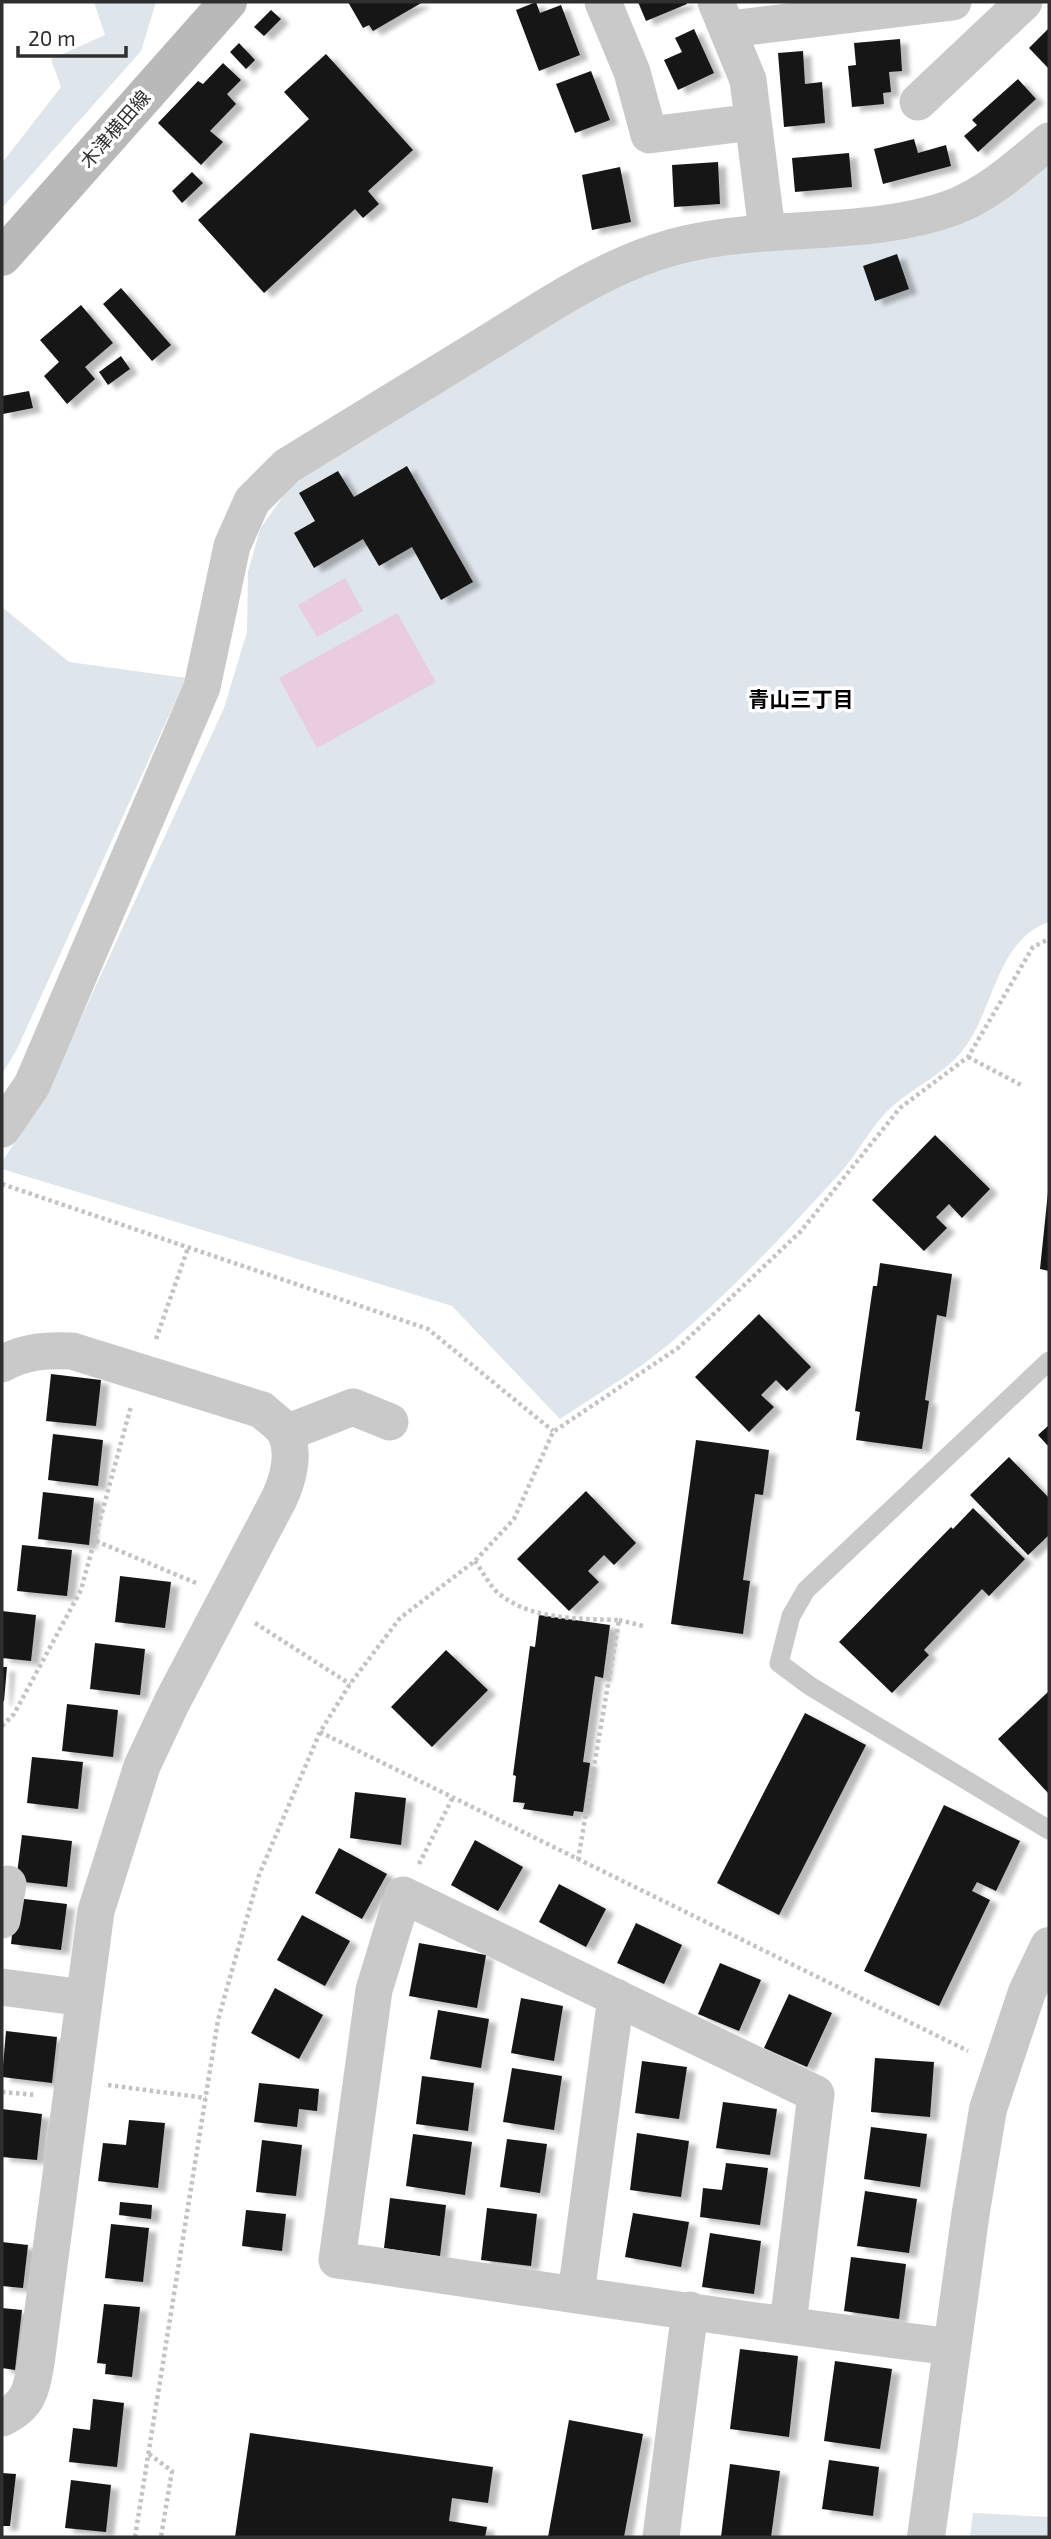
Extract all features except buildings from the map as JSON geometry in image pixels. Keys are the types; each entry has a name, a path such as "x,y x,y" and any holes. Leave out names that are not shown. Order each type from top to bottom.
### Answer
{"main road":[{"name":"木津横田線","path":"2,257 221,5"}],"street":[{"path":"603,2 632,72 649,135 753,122"},
{"path":"767,231 748,80 723,15 953,2"},
{"path":"918,102 1024,2"},
{"path":"2,1129 32,1085 202,687 232,546 252,501 287,466 604,274 656,252 699,240 767,231 911,220 956,206 999,182 1049,141"},
{"path":"2,1364 21,1354 47,1350 72,1351 262,1410 286,1433 290,1459 288,1481 142,1766 96,1911 31,2389 19,2410 2,2418"},
{"path":"286,1433 353,1407 390,1422"},
{"path":"2,1920 8,1884"},
{"path":"788,2324 816,2094 403,1895 374,1990 337,2260 788,2324 952,2347"},
{"path":"926,2537 988,2109 1027,1992 1049,1946"},
{"path":"2,1987 84,1998"},
{"path":"576,2294 616,1997"},
{"path":"661,2537 690,2310"}],"lane":[{"path":"1049,1361 806,1590 791,1616 779,1663 820,1693 1049,1830"}],"path":[{"path":"135,2537 218,2021 259,1875 320,1732 350,1684 400,1618 475,1561 514,1519 553,1432 678,1348 801,1231 900,1108 968,1057 1033,947 1049,939"},
{"path":"968,1057 1021,1085"},
{"path":"2,1184 428,1329 553,1432"},
{"path":"2,1726 14,1714 82,1590 132,1403 188,1247"},
{"path":"475,1561 500,1596 525,1607 566,1618 619,1620 643,1626"},
{"path":"578,1860 619,1620"},
{"path":"320,1732 1001,2065"},
{"path":"403,1895 453,1797"},
{"path":"72,2081 206,2098"},
{"path":"149,2454 172,2471 161,2537"}],"shaded area":[{"path":"94,2 156,2 141,51 2,208 2,163 61,87 51,59 105,35"},
{"path":"1049,163 1049,922 1031,931 1007,960 982,1016 963,1050 954,1060 891,1108 841,1172 736,1283 656,1354 560,1419 452,1306 2,1169 2,1162 45,1096 224,708 247,632 248,572 260,529 288,489 311,471 608,290 660,266 976,215 1021,188"},
{"path":"345,578 363,611 317,637 298,605"},
{"path":"2,607 69,662 186,678 17,1049 2,1074"},
{"path":"397,613 436,682 317,748 279,678"},
{"path":"973,2513 1049,2517 1049,2537 970,2537"}],"district":[{"name":"青山三丁目","path":"801,700"}]}
